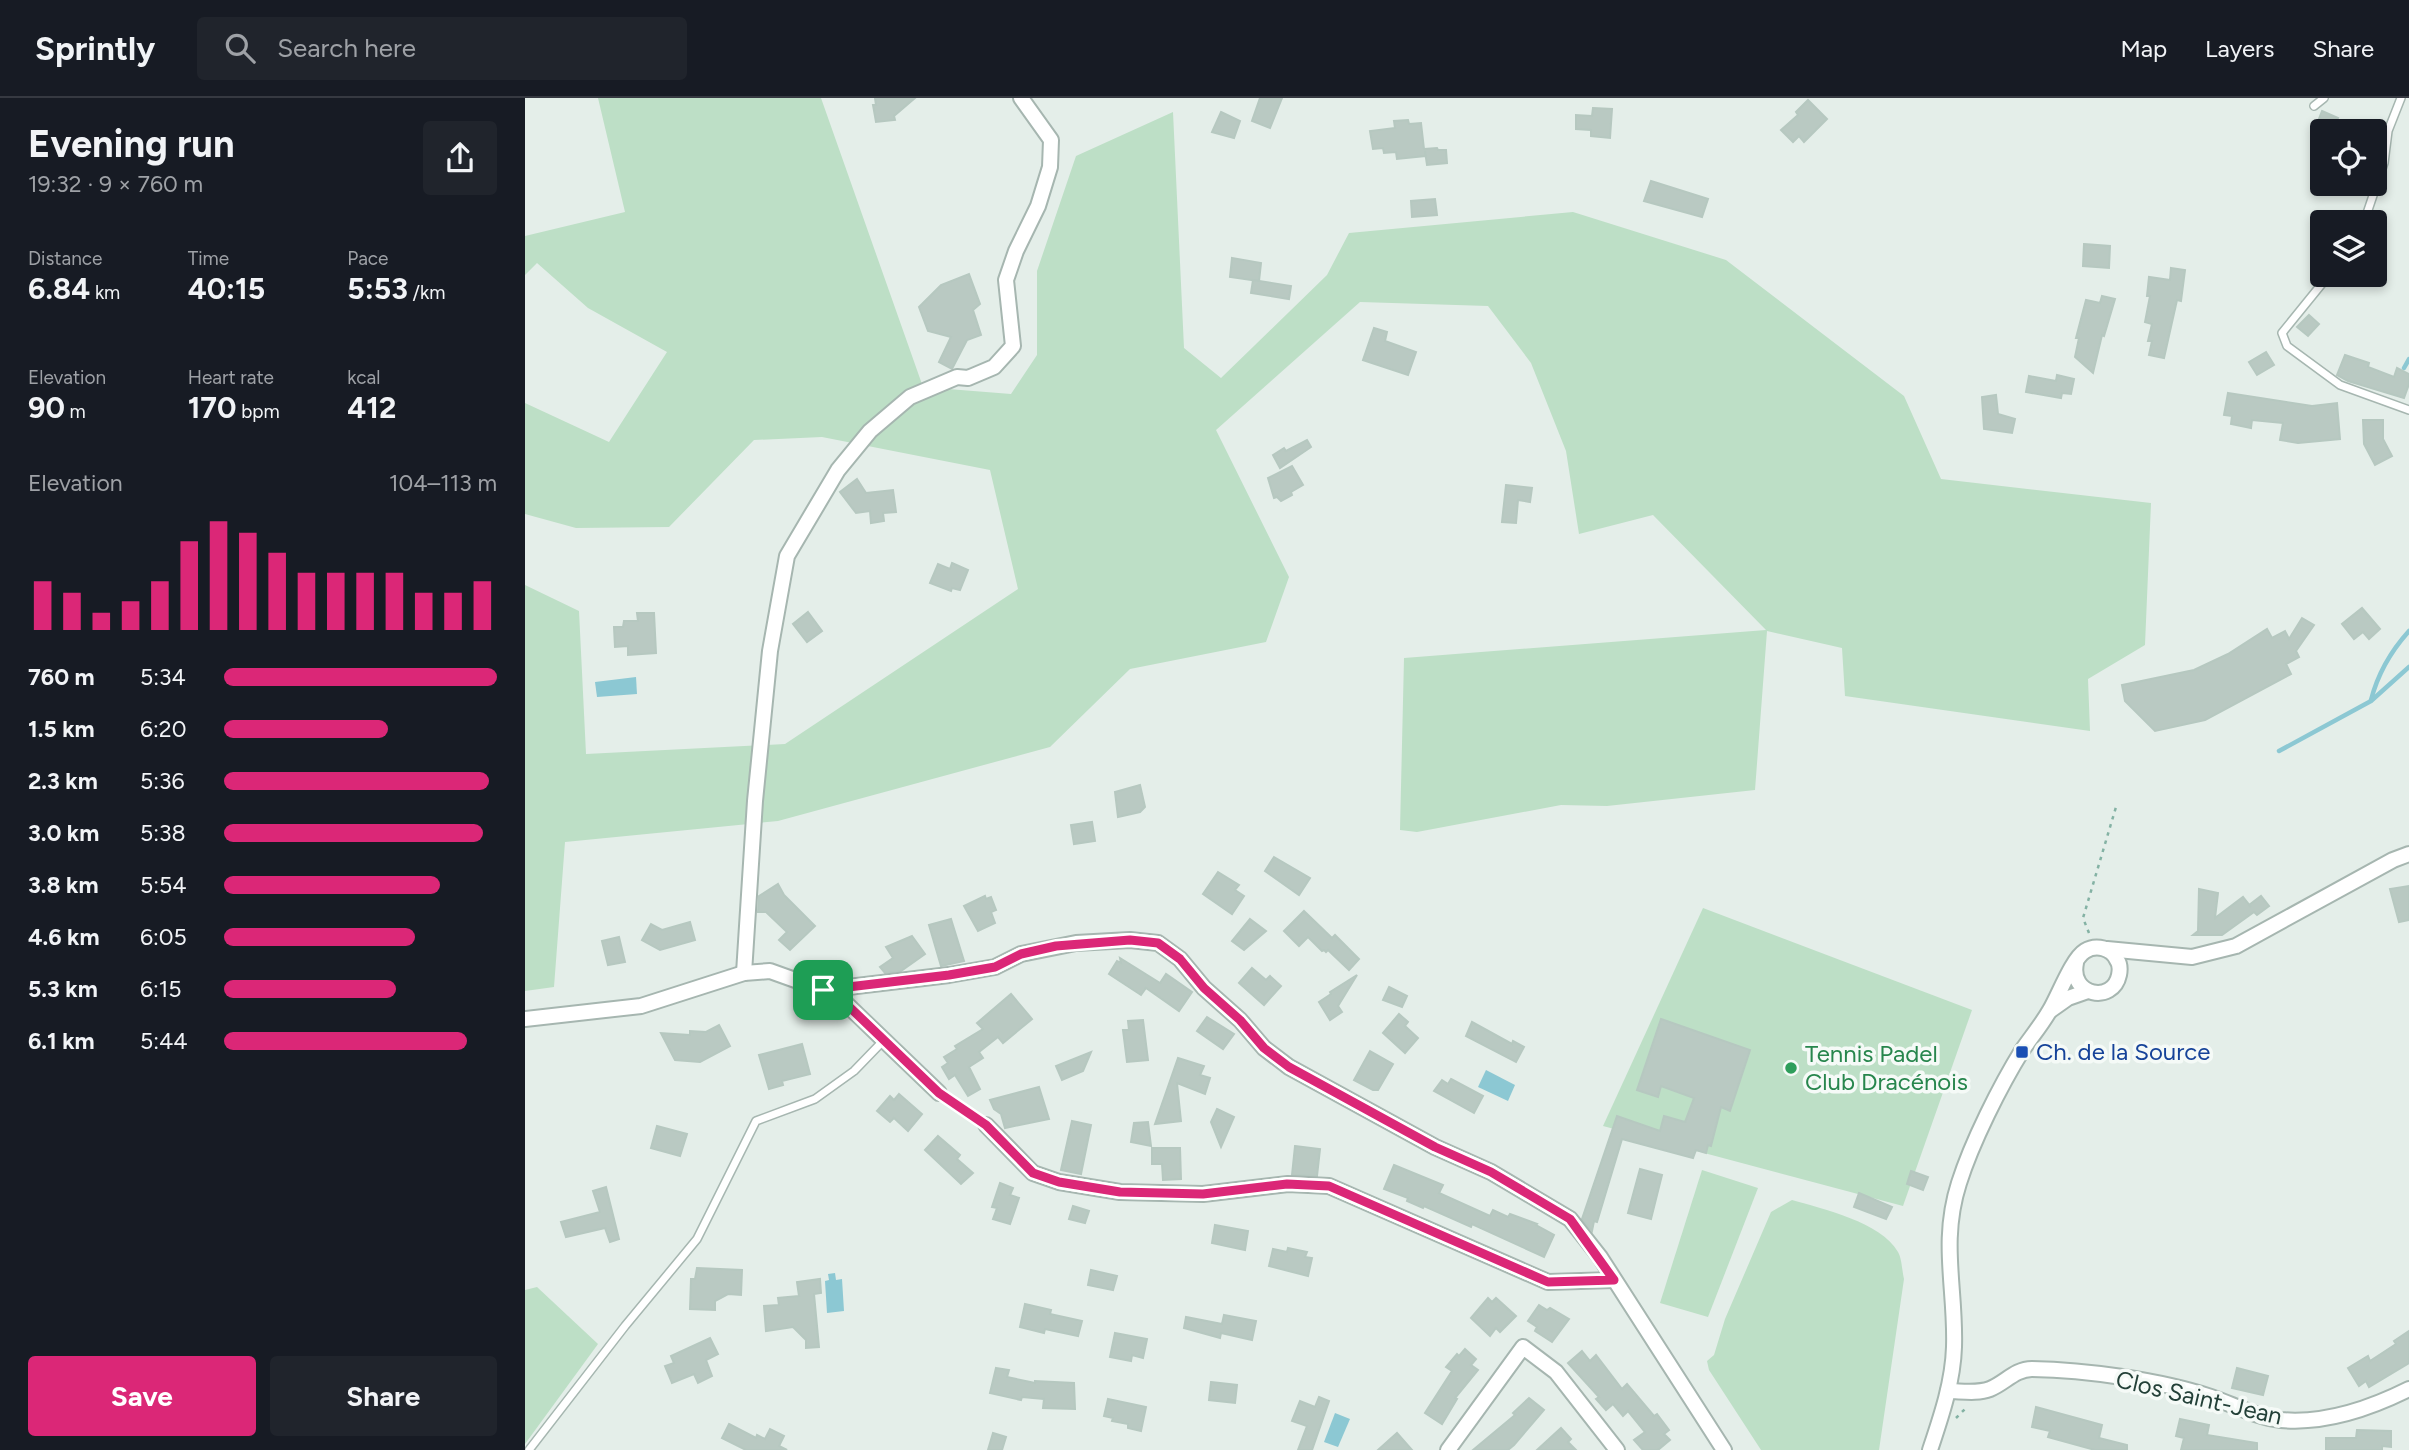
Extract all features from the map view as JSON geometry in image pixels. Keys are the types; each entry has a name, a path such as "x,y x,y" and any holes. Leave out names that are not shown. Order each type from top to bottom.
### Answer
{"street":[{"path":"744,973 754,813 770,650 787,556 838,470 870,431 911,397 957,377 968,378 994,367 1013,346 1006,280 1016,251 1038,206 1050,167 1051,153 1051,140 1021,98"},
{"path":"1930,1450 1948,1391 1954,1346 1948,1251 1950,1220 1958,1185 1976,1140 2022,1052 2085,951 2099,947 2107,950 2192,957 2236,946 2393,860 2409,854"},
{"path":"823,990 995,967 1021,954 1056,946 1130,940 1158,943 1180,959 1204,988 1240,1020 1264,1048 1289,1067 1435,1147 1491,1172 1570,1219 1614,1280 1724,1450"},
{"path":"2107,950 2118,960 2120,974"},
{"path":"2076,963 2075,978 2079,984 2088,991 2099,993 2112,987 2128,965 2149,953"},
{"path":"525,1019 641,1006 744,973 771,971 838,996 939,1093"},
{"path":"2050,1010 2068,998 2088,991"},
{"path":"986,1125 1033,1173 1059,1182 1120,1192 1189,1194 1287,1184 1329,1186 1548,1282 1614,1280"},
{"path":"1448,1450 1523,1347 1556,1372 1617,1450"},
{"name":"Clos Saint-Jean","path":"1948,1391 1991,1389 2007,1377 2029,1369 2161,1385 2210,1397 2239,1409 2281,1420 2354,1412 2384,1402 2409,1389"}],"lane":[{"path":"2314,106 2324,98"},
{"path":"2368,210 2384,163 2388,131 2401,98"},
{"path":"2319,287 2282,333 2287,346 2340,385 2409,410"},
{"path":"529,1450 625,1326 697,1239 755,1121 815,1099 854,1071 884,1040"}],"path":[{"path":"2090,936 2083,918 2116,807"},
{"path":"939,1093 986,1125"}],"green space":[{"path":"598,98 821,98 923,387 1011,394 1037,355 1037,271 1076,156 1173,112 1184,348 1221,378 1327,275 1349,233 1573,212 1726,260 1904,396 1941,479 2151,503 2145,645 2088,679 2090,731 1845,696 1842,648 1767,631 1755,790 1607,806 1561,805 1417,832 1400,830 1404,658 1766,630 1653,515 1579,534 1566,451 1531,363 1488,306 1360,302 1216,430 1289,577 1266,642 1130,669 1050,747 778,821 565,842 554,987 525,991 525,585 579,611 586,754 785,744 1018,589 990,470 822,437 754,440 669,527 576,528 525,514 525,403 609,442 667,352 588,308 537,263 525,275 525,236 625,212"},
{"name":"Tennis Padel Club Dracénois","path":"1703,908 1972,1010 1903,1206 1603,1126"},
{"path":"1702,1170 1758,1188 1708,1317 1660,1303"},
{"path":"1792,1200 1835,1212 1865,1225 1879,1232 1898,1252 1904,1279 1879,1450 1761,1450 1709,1370 1707,1361 1714,1355 1725,1319 1771,1212"},
{"path":"537,1287 598,1344 525,1444 525,1290"}],"water":[{"path":"636,677 637,694 597,697 595,682"},
{"path":"1486,1070 1515,1085 1508,1101 1478,1087"},
{"path":"835,1273 836,1280 842,1279 844,1311 827,1313 825,1281 829,1280 828,1274"},
{"path":"1335,1413 1350,1419 1338,1447 1324,1442"}],"building":[{"path":"875,98 915,98 894,116 895,120 876,122 873,105 876,105"},
{"path":"1260,98 1282,98 1270,128 1252,121"},
{"path":"1808,100 1827,119 1804,142 1799,136 1793,142 1781,130 1798,115 1796,112"},
{"path":"1593,108 1612,109 1610,138 1591,136 1591,130 1576,129 1576,115 1592,116"},
{"path":"2322,111 2338,118 2337,119 2319,119"},
{"path":"1221,112 1240,121 1234,138 1212,132"},
{"path":"1408,120 1409,124 1421,123 1424,149 1446,150 1447,163 1427,165 1425,151 1425,156 1397,159 1396,152 1384,153 1383,148 1373,149 1370,131 1395,128 1394,121"},
{"path":"1651,181 1708,199 1702,217 1644,201"},
{"path":"1435,199 1437,215 1412,217 1411,201"},
{"path":"2084,244 2110,246 2109,268 2083,266"},
{"path":"1232,258 1261,263 1259,281 1230,277"},
{"path":"2171,268 2185,270 2181,301 2177,300 2164,358 2149,355 2152,341 2148,341 2152,324 2145,322 2150,296 2147,296 2149,277 2170,280"},
{"path":"969,274 980,304 973,310 981,335 967,340 952,369 939,362 951,337 928,331 919,307 941,285"},
{"path":"1253,280 1291,286 1289,299 1251,293"},
{"path":"2102,296 2115,299 2104,336 2102,335 2093,373 2075,357 2079,338 2076,338 2086,300 2100,303"},
{"path":"2309,315 2319,324 2308,336 2297,327"},
{"path":"1374,328 1387,332 1385,341 1416,352 1408,375 1363,360"},
{"path":"2266,352 2274,365 2257,375 2249,362"},
{"path":"2345,355 2369,363 2368,367 2394,377 2397,368 2409,374 2404,398 2348,381 2337,375"},
{"path":"2057,375 2074,379 2071,394 2062,393 2061,398 2026,392 2029,376 2056,381"},
{"path":"2228,393 2312,406 2337,403 2340,439 2298,443 2280,440 2283,423 2252,420 2251,428 2231,424 2232,416 2224,415"},
{"path":"1996,395 1998,414 2015,419 2012,433 1984,429 1982,397"},
{"path":"2363,420 2383,420 2383,439 2392,456 2375,465 2364,444"},
{"path":"1307,440 1311,447 1280,468 1273,455"},
{"path":"1292,466 1303,485 1281,501 1277,497 1274,498 1268,478"},
{"path":"857,479 866,493 893,490 896,512 883,513 884,521 871,523 870,511 856,513 840,492"},
{"path":"1506,485 1532,488 1530,502 1518,500 1516,523 1502,522"},
{"path":"952,563 968,570 960,590 952,588 951,591 930,583 938,564 950,569"},
{"path":"2362,608 2380,629 2369,639 2363,632 2354,639 2342,624"},
{"path":"808,612 822,631 807,642 793,624"},
{"path":"637,613 654,613 656,653 628,655 628,646 615,647 614,627 623,627 624,621 638,621"},
{"path":"2302,618 2314,625 2296,651 2299,657 2286,664 2291,674 2205,720 2155,731 2125,701 2122,685 2194,670 2228,654 2267,629 2272,638 2285,631 2289,639"},
{"path":"1140,785 1145,807 1140,812 1118,817 1115,792"},
{"path":"1092,822 1095,841 1074,844 1071,825"},
{"path":"1274,857 1310,878 1299,895 1265,871"},
{"path":"1218,872 1239,885 1235,890 1244,896 1232,914 1203,894"},
{"path":"778,884 784,895 815,926 790,950 779,940 787,932 766,912 758,912 759,896"},
{"path":"2409,886 2409,920 2399,922 2390,889"},
{"path":"2199,889 2218,893 2215,918 2243,897 2249,905 2261,896 2269,906 2257,915 2254,912 2222,935 2193,935 2198,931"},
{"path":"985,896 986,899 991,897 996,910 991,912 995,923 978,931 964,906"},
{"path":"1304,911 1332,938 1335,935 1359,959 1349,970 1328,950 1322,951 1308,937 1299,946 1284,931"},
{"path":"951,919 964,961 941,966 929,925"},
{"path":"1250,919 1266,931 1244,950 1232,941"},
{"path":"690,922 695,940 660,950 642,940 651,924 662,930"},
{"path":"912,936 925,954 901,971 885,973 880,967 893,958 886,947"},
{"path":"619,937 625,962 608,965 602,941"},
{"path":"1120,958 1160,983 1166,974 1192,992 1179,1011 1146,988 1141,995 1109,974 1117,961 1121,963"},
{"path":"1252,968 1266,980 1270,976 1281,986 1264,1005 1239,983"},
{"path":"1357,975 1338,1006 1342,1012 1330,1020 1319,1002"},
{"path":"1389,987 1407,996 1402,1007 1383,1000"},
{"path":"1011,994 1032,1019 1003,1043 998,1037 979,1052 983,1058 969,1067 980,1089 968,1096 955,1075 949,1079 942,1067 948,1063 944,1057 957,1049 955,1046 983,1029 977,1023"},
{"path":"1399,1014 1408,1022 1405,1026 1418,1038 1405,1053 1383,1033"},
{"path":"1207,1017 1234,1034 1223,1049 1197,1031"},
{"path":"1661,1019 1750,1050 1730,1111 1721,1107 1711,1146 1708,1145 1706,1153 1696,1150 1693,1158 1622,1139 1592,1231 1582,1219 1617,1116 1660,1131 1664,1116 1685,1122 1694,1098 1661,1086 1658,1097 1637,1090"},
{"path":"1143,1020 1148,1060 1127,1062 1123,1030 1129,1030 1128,1021"},
{"path":"1472,1022 1512,1044 1513,1041 1524,1047 1516,1062 1466,1036"},
{"path":"719,1025 730,1046 700,1062 675,1060 661,1033 690,1035 690,1031 706,1032"},
{"path":"802,1044 810,1074 782,1081 783,1085 769,1089 759,1055"},
{"path":"1370,1051 1393,1064 1378,1090 1354,1080"},
{"path":"1091,1052 1083,1071 1062,1080 1056,1066"},
{"path":"1178,1058 1204,1066 1200,1075 1210,1078 1205,1094 1177,1083 1181,1121 1155,1124"},
{"path":"1451,1079 1483,1096 1474,1113 1434,1091 1442,1080 1448,1084"},
{"path":"1039,1087 1049,1119 1005,1128 1001,1114 994,1109 990,1100"},
{"path":"899,1094 922,1114 908,1131 894,1118 890,1122 877,1111 890,1096 894,1100"},
{"path":"1217,1109 1234,1117 1221,1147 1211,1122"},
{"path":"1072,1121 1091,1125 1081,1174 1061,1170"},
{"path":"1148,1122 1151,1146 1131,1142 1134,1123"},
{"path":"657,1126 687,1134 680,1156 651,1148"},
{"path":"938,1136 960,1155 957,1159 973,1173 961,1184 925,1150"},
{"path":"1295,1146 1320,1149 1317,1176 1292,1175"},
{"path":"1152,1148 1180,1148 1181,1179 1163,1180 1162,1164 1152,1164"},
{"path":"1394,1165 1443,1185 1439,1193 1490,1216 1493,1210 1508,1217 1510,1214 1537,1224 1554,1235 1544,1257 1472,1224 1471,1227 1424,1206 1423,1208 1407,1201 1408,1198 1384,1189"},
{"path":"1640,1169 1662,1175 1651,1219 1628,1213"},
{"path":"1911,1171 1928,1177 1923,1190 1907,1184"},
{"path":"1000,1183 1013,1188 1010,1195 1019,1198 1010,1224 993,1219 997,1208 992,1207"},
{"path":"606,1187 619,1239 610,1242 605,1228 566,1237 561,1222 600,1212 593,1191"},
{"path":"1859,1193 1892,1207 1886,1219 1854,1207"},
{"path":"1073,1206 1089,1211 1085,1223 1069,1219"},
{"path":"1215,1225 1248,1231 1245,1250 1212,1243"},
{"path":"1288,1248 1307,1252 1305,1257 1312,1258 1308,1276 1269,1266 1273,1249 1287,1252"},
{"path":"697,1268 742,1270 741,1295 728,1294 715,1301 715,1310 690,1309 691,1279 695,1279"},
{"path":"1091,1270 1117,1276 1113,1290 1088,1285"},
{"path":"820,1279 821,1293 814,1294 819,1347 806,1348 806,1340 793,1327 766,1331 764,1306 779,1305 778,1298 799,1296 797,1282"},
{"path":"1488,1298 1492,1302 1496,1298 1516,1316 1500,1332 1496,1328 1490,1336 1471,1318"},
{"path":"1025,1304 1051,1310 1050,1314 1082,1321 1078,1336 1045,1329 1044,1333 1020,1327"},
{"path":"1539,1305 1569,1319 1552,1342 1535,1331 1537,1327 1528,1321"},
{"path":"1224,1315 1256,1321 1252,1340 1221,1333 1220,1338 1184,1328 1186,1317 1222,1324"},
{"path":"2409,1331 2409,1363 2369,1387 2366,1381 2359,1386 2348,1368 2368,1356 2370,1361 2396,1344 2394,1341"},
{"path":"1115,1333 1147,1339 1143,1358 1132,1355 1131,1361 1110,1357"},
{"path":"710,1338 718,1354 706,1360 712,1376 698,1383 694,1374 672,1383 665,1366 674,1363 671,1356"},
{"path":"1465,1349 1476,1359 1471,1365 1478,1370 1455,1398 1457,1399 1442,1424 1425,1413 1452,1371 1446,1367"},
{"path":"1582,1351 1590,1361 1596,1355 1622,1389 1627,1384 1654,1416 1657,1414 1669,1430 1664,1434 1670,1440 1658,1450 1643,1450 1634,1440 1645,1432 1628,1411 1623,1416 1613,1404 1606,1410 1596,1399 1599,1397 1568,1363"},
{"path":"996,1368 1009,1370 1007,1377 1035,1383 1074,1383 1075,1409 1043,1408 1044,1399 1022,1397 1021,1400 990,1393"},
{"path":"2237,1368 2268,1376 2263,1395 2232,1388"},
{"path":"1211,1382 1237,1385 1235,1403 1209,1400"},
{"path":"1319,1397 1329,1401 1312,1450 1298,1450 1307,1426 1292,1421 1300,1401 1315,1407"},
{"path":"1529,1398 1544,1410 1514,1445 1508,1450 1473,1450 1515,1415 1513,1413"},
{"path":"1108,1399 1146,1407 1141,1431 1128,1428 1128,1424 1112,1421 1113,1418 1104,1416"},
{"path":"2036,1407 2102,1425 2099,1438 2127,1445 2127,1450 2095,1450 2048,1437 2050,1431 2032,1427"},
{"path":"2180,1419 2209,1425 2207,1435 2257,1443 2257,1450 2181,1450 2184,1438 2176,1436"},
{"path":"729,1424 756,1438 757,1435 765,1439 770,1429 784,1436 779,1446 787,1450 746,1450 722,1438"},
{"path":"1561,1428 1571,1439 1568,1442 1576,1450 1537,1450"},
{"path":"2357,1430 2391,1431 2391,1447 2382,1446 2382,1450 2326,1450 2326,1438 2356,1438"},
{"path":"993,1433 1006,1437 1002,1450 988,1450"},
{"path":"1397,1433 1412,1450 1378,1450"}],"waterway":[{"path":"2404,368 2409,359"},
{"path":"2371,700 2386,663 2409,631"},
{"path":"2279,751 2371,701 2409,667"}],"place":[{"name":"Ch. de la Source","path":"2022,1052"},
{"name":"Tennis Padel Club Dracénois","path":"1791,1068"}],"route":[{"path":"1130,940 1158,943 1180,959 1204,988 1240,1020 1264,1048 1289,1067 1435,1147 1491,1172 1570,1219 1600,1257 1614,1280 1548,1282 1329,1186 1287,1184 1203,1194 1120,1192 1059,1182 1033,1173 986,1125 939,1093 838,996 823,990 995,967 1021,954 1076,943 1130,940"}]}
